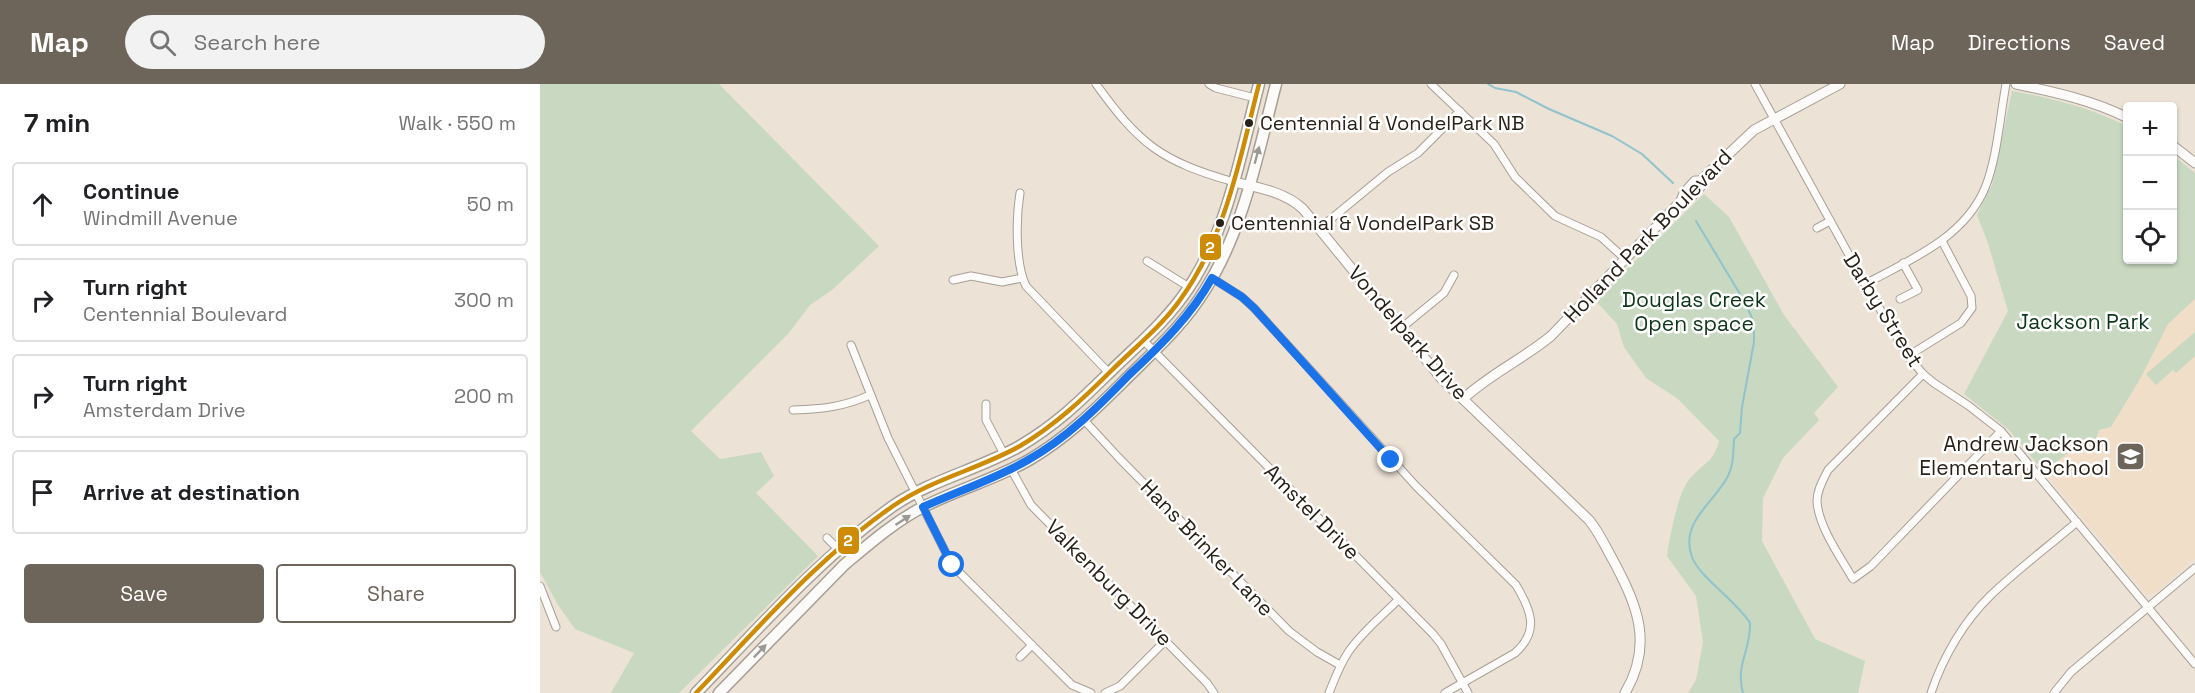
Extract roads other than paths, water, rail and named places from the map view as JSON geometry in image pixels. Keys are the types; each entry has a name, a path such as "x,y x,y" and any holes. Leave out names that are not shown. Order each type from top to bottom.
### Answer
{"main road":[{"path":"696,693 838,549 896,504 1004,454 1042,432 1087,396 1163,320 1188,287 1208,252 1234,182 1259,84"},
{"path":"719,693 844,565 883,533 923,507 1011,469 1052,446 1084,420 1153,352 1192,308 1212,278 1236,227 1276,84"}],"street":[{"name":"Vondelpark Drive","path":"1096,84 1129,128 1156,151 1194,170 1279,194 1297,203 1320,228 1441,378 1589,520 1629,589 1638,615 1640,630 1638,659 1625,693"},
{"path":"1209,84 1255,98"},
{"path":"1431,84 1494,144 1515,177 1555,216 1601,237 1624,258"},
{"name":"Darby Street","path":"1755,84 1865,284 1908,356 1923,374 2001,430 2195,664"},
{"name":"Holland Park Boulevard","path":"1463,399 1487,378 1551,336 1681,201 1684,193 1695,181 1700,182 1742,139 1773,119 1840,84"},
{"path":"1865,284 1942,241 1966,220 1978,203 1986,186 2006,84"},
{"path":"2016,84 2064,94 2123,116"},
{"path":"1320,228 1388,172 1418,153 1460,111"},
{"path":"2177,148 2193,158"},
{"path":"1020,193 1018,208 1022,278 1031,293 1109,373"},
{"path":"1817,228 1830,221"},
{"path":"1908,356 1961,323 1972,308 1971,296 1942,241"},
{"path":"1148,261 1188,287"},
{"path":"1900,299 1918,290 1903,263"},
{"path":"1400,329 1444,293 1454,275"},
{"path":"953,280 971,276 1002,282 1022,278"},
{"path":"1212,278 1242,297 1254,308 1416,486 1516,585 1528,607 1531,619 1528,639 1515,653 1445,693"},
{"name":"Amstel Drive","path":"1143,340 1441,644 1468,693"},
{"path":"851,345 888,438 952,565 1072,685 1091,693"},
{"path":"1923,374 1828,470 1820,488 1817,500 1819,513 1828,535 1853,579 1870,566 2001,430"},
{"path":"793,410 831,408 852,403 870,395"},
{"path":"986,404 986,420 1004,454"},
{"name":"Hans Brinker Lane","path":"1084,420 1288,631 1340,665"},
{"name":"Valkenburg Drive","path":"1011,469 1031,505 1207,683 1214,693"},
{"path":"1930,693 1946,657 1976,612 1992,595 2077,522"},
{"path":"827,538 838,549"},
{"path":"2066,693 2056,690 2071,672 2195,568"},
{"path":"540,586 556,627"},
{"path":"1329,693 1340,665 1364,633 1398,600"},
{"path":"1105,693 1120,686 1165,641"},
{"path":"1020,657 1032,645"}],"waterway":[{"path":"1488,84 1495,88 1516,92 1612,136 1642,154 1673,183"},
{"path":"1696,221 1746,304 1754,323 1754,342 1742,407 1740,433 1734,439 1731,467 1722,486 1694,523 1689,545 1692,557 1702,573 1744,614 1750,623 1741,674 1743,693"}],"place":[{"name":"Centennial & VondelPark NB","path":"1249,123"},
{"name":"Centennial & VondelPark SB","path":"1220,223"},
{"name":"Andrew Jackson Elementary School","path":"2130,456"}],"park label":[{"name":"Douglas Creek Open space","path":"1694,312"},
{"name":"Jackson Park","path":"2083,322"}]}
